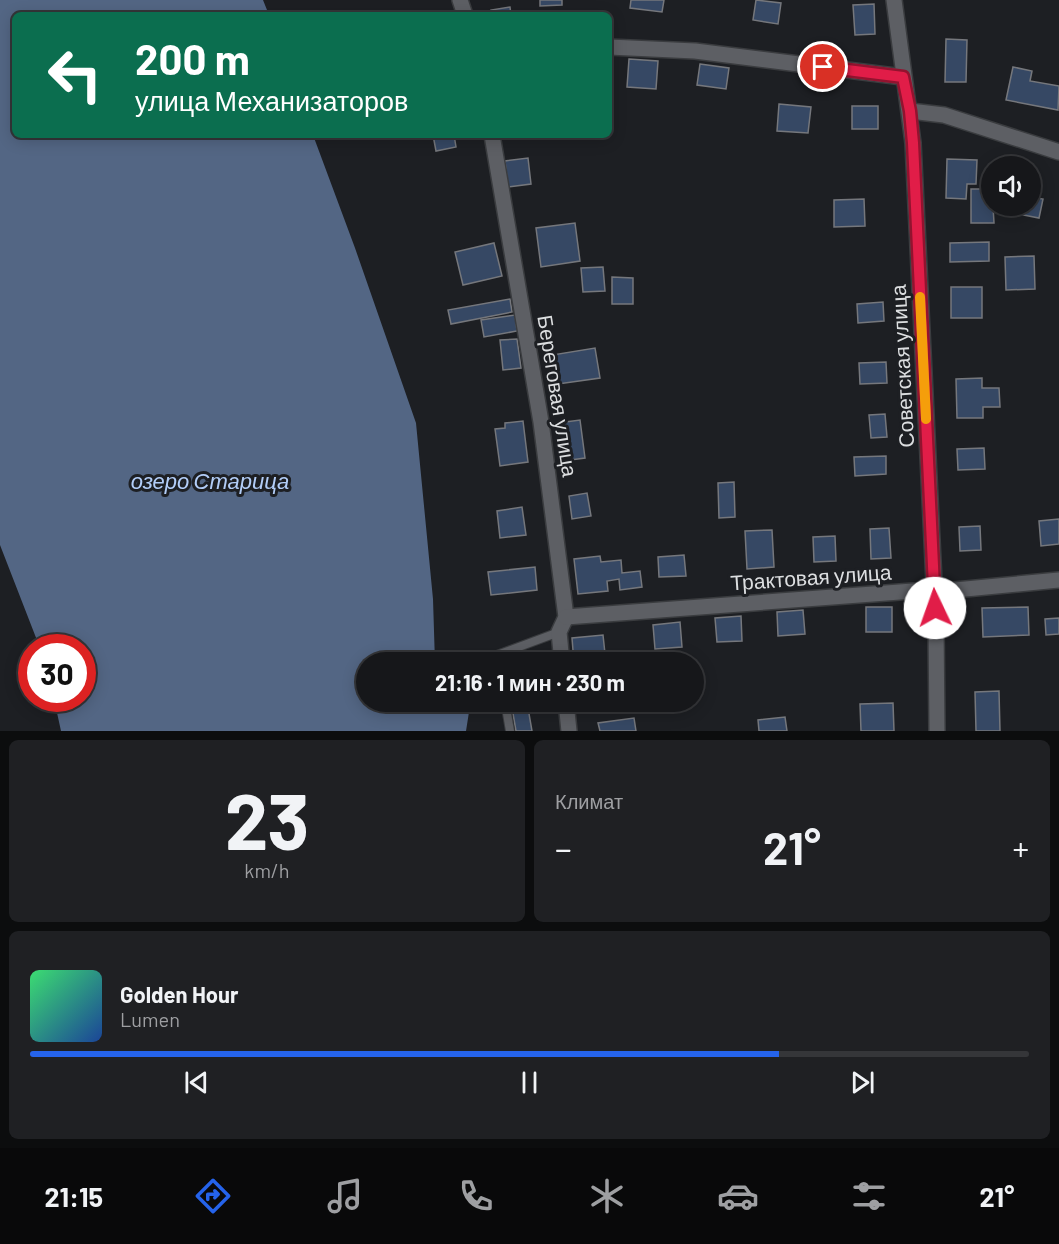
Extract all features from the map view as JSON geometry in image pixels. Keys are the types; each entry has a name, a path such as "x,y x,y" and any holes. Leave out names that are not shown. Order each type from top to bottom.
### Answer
{"street":[{"name":"Советская улица","path":"894,0 903,77 910,111 934,592 937,731"},
{"path":"612,47 695,51 903,77"},
{"path":"910,111 944,115 1059,152"},
{"name":"Береговая улица","path":"493,138 542,422 566,617"},
{"name":"Трактовая улица","path":"566,617 913,591 934,592 1059,580"},
{"path":"561,652 559,632 566,617"},
{"path":"567,712 568,731"}],"lane":[{"path":"505,652 559,632"},
{"path":"507,712 510,731"}],"water":[{"name":"озеро Старица","path":"0,0 263,0 268,12 12,12 12,138 314,138 416,423 433,599 435,652 356,652 356,712 469,712 466,731 61,731 57,712 96,712 96,634 35,634 0,545"}],"building":[{"path":"540,0 562,0 562,5 540,6"},
{"path":"631,0 664,0 662,12 630,8"},
{"path":"756,0 781,3 778,24 753,20"},
{"path":"874,4 875,34 855,35 853,5"},
{"path":"510,7 511,12 491,12 491,10"},
{"path":"946,39 967,40 966,82 945,82"},
{"path":"629,59 658,61 656,89 627,87"},
{"path":"700,64 729,68 726,89 697,85"},
{"path":"1013,67 1032,71 1030,81 1059,86 1058,110 1006,100"},
{"path":"779,104 811,107 808,133 777,131"},
{"path":"852,106 878,106 878,129 852,129"},
{"path":"434,138 454,138 456,147 436,151"},
{"path":"528,158 531,184 508,187 505,161"},
{"path":"947,159 977,160 976,184 967,184 966,199 946,198"},
{"path":"971,189 981,189 981,216 994,216 994,223 971,223"},
{"path":"864,199 865,226 834,227 834,200"},
{"path":"575,223 580,261 541,267 536,228"},
{"path":"989,242 989,261 950,262 950,243"},
{"path":"494,243 502,276 463,285 455,252"},
{"path":"1034,256 1035,289 1006,290 1005,257"},
{"path":"603,267 605,291 583,292 581,268"},
{"path":"612,277 633,278 633,304 612,304"},
{"path":"951,287 982,287 982,318 951,318"},
{"path":"510,299 512,312 451,324 448,310"},
{"path":"883,302 884,321 858,323 857,304"},
{"path":"515,315 517,331 484,337 481,320"},
{"path":"517,339 521,368 503,370 500,340"},
{"path":"595,348 600,378 551,385 546,356"},
{"path":"886,362 887,383 860,384 859,363"},
{"path":"982,378 982,388 999,388 1000,407 983,407 983,418 957,418 956,379"},
{"path":"885,414 887,437 871,438 869,415"},
{"path":"580,420 585,458 563,461 558,423"},
{"path":"523,421 528,462 500,466 495,429 505,428 505,423"},
{"path":"984,448 985,469 958,470 957,449"},
{"path":"886,456 886,474 855,476 854,457"},
{"path":"734,482 735,517 719,518 718,483"},
{"path":"587,493 591,516 572,519 569,496"},
{"path":"522,507 526,535 500,538 497,511"},
{"path":"1059,519 1059,544 1041,546 1039,521"},
{"path":"980,526 981,550 960,551 959,527"},
{"path":"889,528 891,558 871,559 870,529"},
{"path":"772,530 774,567 747,569 745,531"},
{"path":"835,536 836,561 814,562 813,537"},
{"path":"684,555 686,576 659,577 658,557"},
{"path":"600,556 601,562 621,560 622,573 640,571 642,587 620,590 619,579 607,581 608,591 578,594 574,559"},
{"path":"535,567 537,590 491,595 488,572"},
{"path":"866,607 892,607 892,632 866,632"},
{"path":"1028,607 1029,635 983,637 982,608"},
{"path":"803,610 805,634 778,636 777,612"},
{"path":"741,616 742,641 717,642 715,618"},
{"path":"1059,618 1059,634 1046,635 1045,619"},
{"path":"680,622 682,647 655,649 653,625"},
{"path":"603,635 605,652 573,652 572,638"},
{"path":"999,691 1000,731 976,731 975,692"},
{"path":"893,703 894,731 861,731 860,704"},
{"path":"513,712 529,712 532,731 516,731"},
{"path":"785,717 787,731 759,731 758,720"},
{"path":"634,718 636,731 600,731 598,723"}],"slow traffic":[{"path":"920,297 926,419"}],"route":[{"path":"823,67 903,77 910,111 913,143 935,608"}]}
